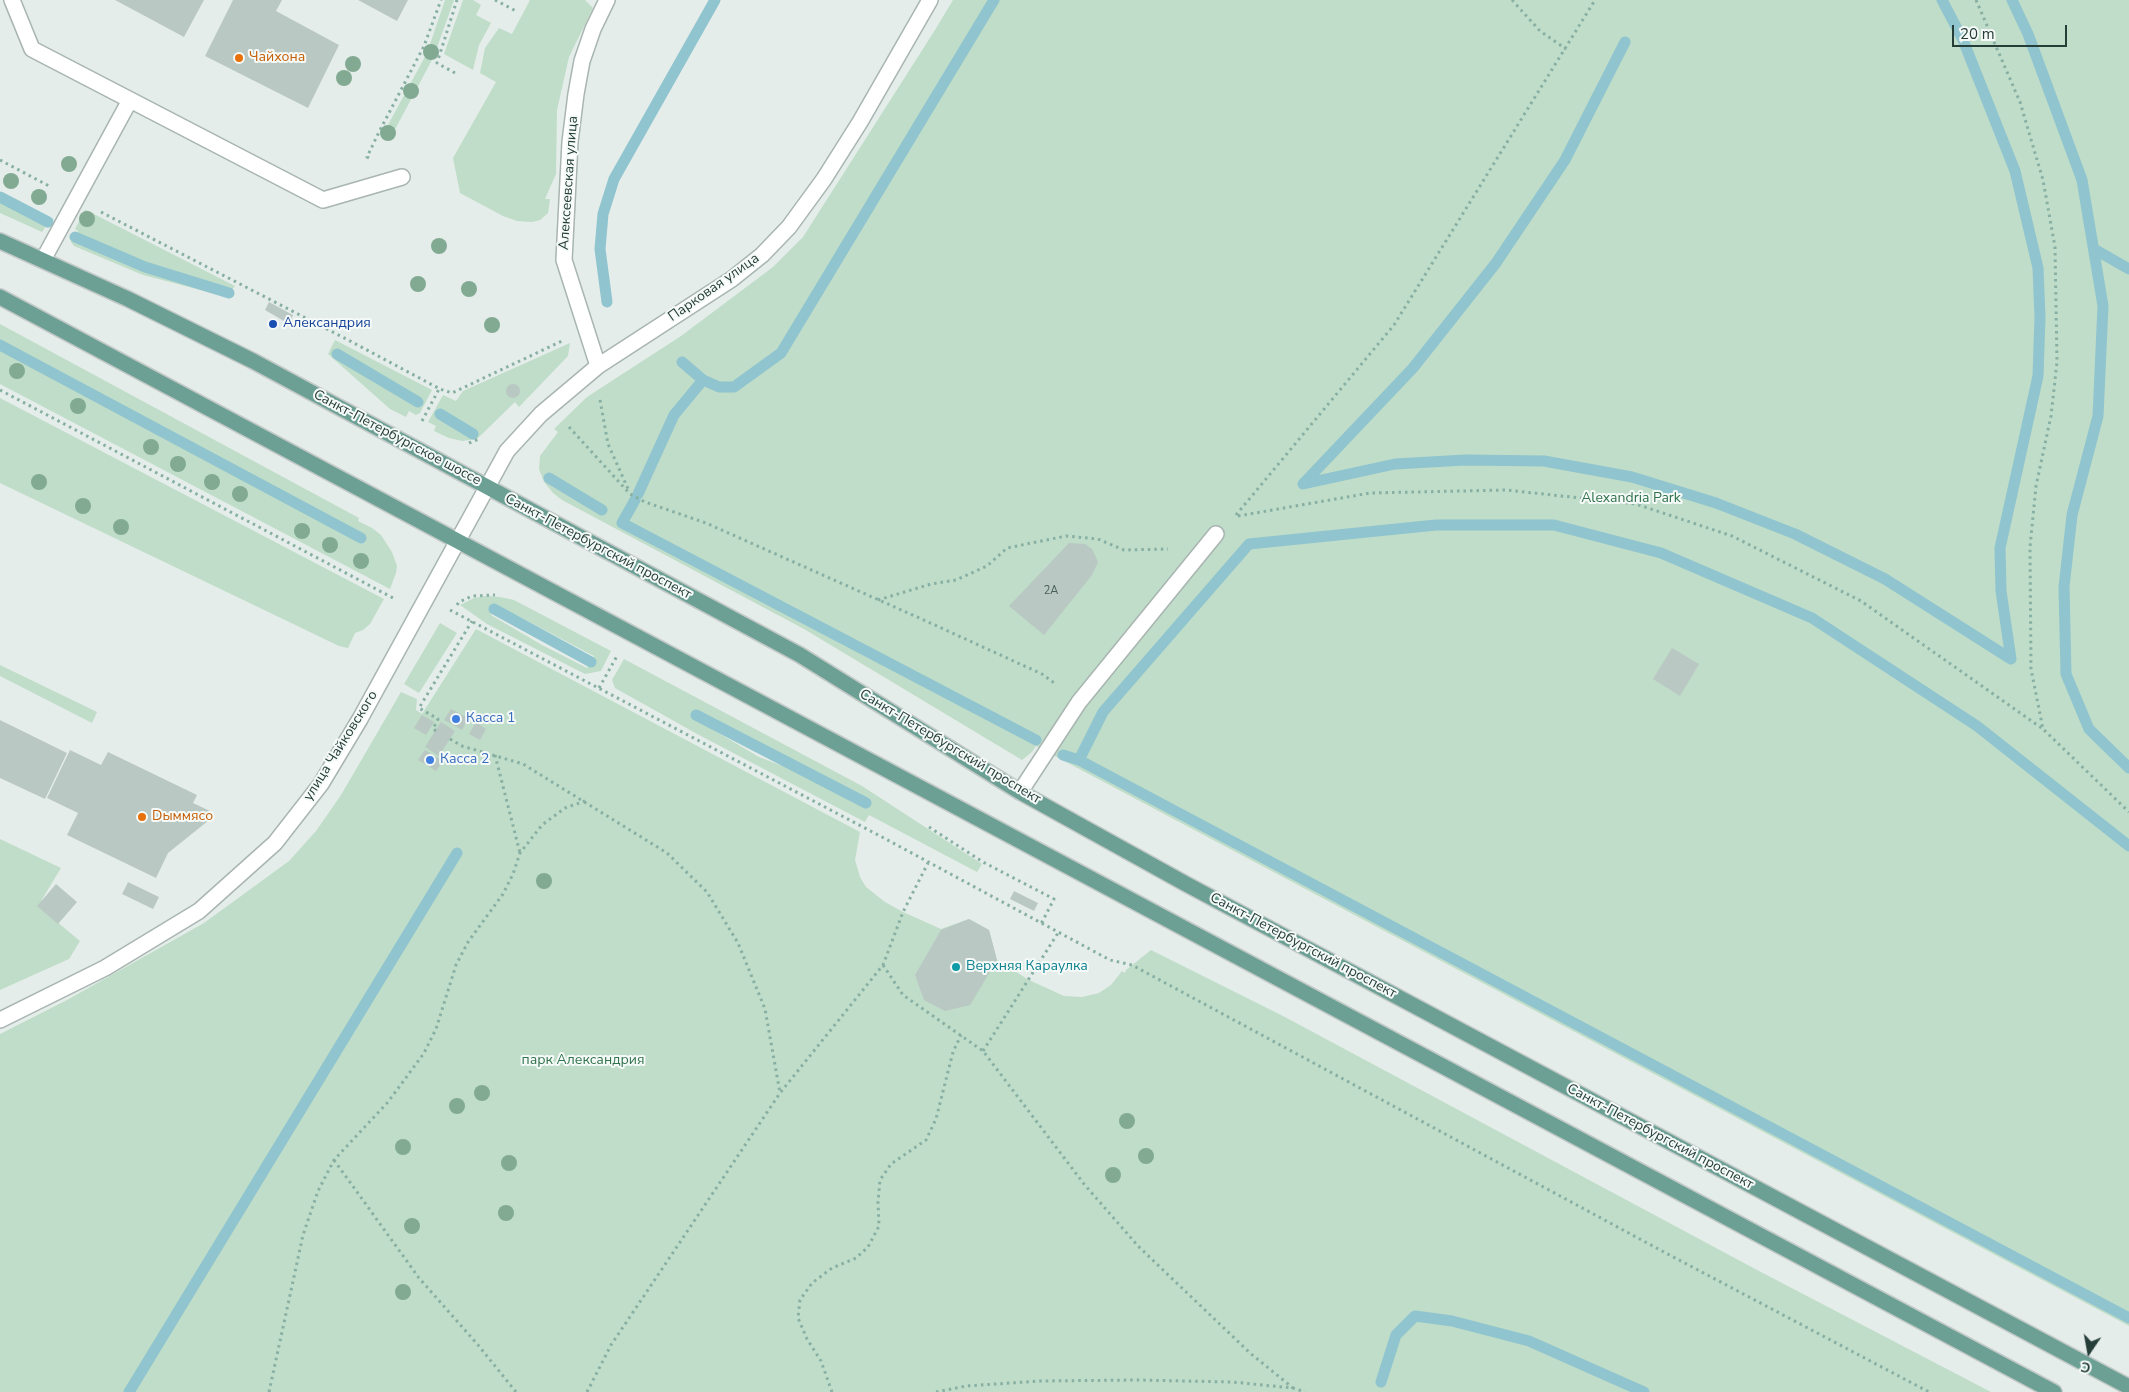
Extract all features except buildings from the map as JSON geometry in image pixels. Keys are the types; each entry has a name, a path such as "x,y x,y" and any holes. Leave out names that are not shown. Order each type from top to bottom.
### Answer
{"main road":[{"name":"Санкт-Петербургское шоссе","path":"0,241 128,299 253,361 487,487"},
{"path":"0,296 2054,1392"},
{"name":"Санкт-Петербургский проспект","path":"487,487 800,655 1020,792 1186,884 2129,1387"}],"street":[{"path":"12,0 32,49 323,200 402,177"},
{"name":"Алексеевская улица","path":"598,366 564,260 570,142 576,94 585,53 593,29 607,0"},
{"name":"Парковая улица","path":"487,487 508,451 541,414 598,366 732,279 762,255 789,226 824,179 860,122 930,0"},
{"path":"43,260 130,100"},
{"name":"Санкт-Петербургское шоссе","path":"458,541 487,487"},
{"path":"1020,792 1079,702 1212,539"},
{"name":"улица Чайковского","path":"0,1020 105,968 200,911 275,842 321,784 356,727 458,541"}],"path":[{"path":"402,177 368,157 424,46 441,0"},
{"path":"455,73 437,63 457,0"},
{"path":"495,0 516,11"},
{"path":"1512,0 1540,31 1566,49"},
{"path":"1594,0 1566,49 1394,325 1234,517 1370,493 1506,490 1636,504 1732,536 1861,601 2043,729 2129,812"},
{"path":"1976,0 2020,102 2043,180 2055,247 2057,362 2051,416 2036,486 2030,547 2031,670 2043,729"},
{"path":"0,160 53,187"},
{"path":"97,210 440,389 452,393 570,337"},
{"path":"598,366 601,410 608,444 630,494"},
{"path":"426,413 440,389"},
{"path":"0,390 396,599"},
{"path":"565,425 570,428 630,494 646,502 706,523 1042,674 1079,702"},
{"path":"461,444 479,440 486,435"},
{"path":"877,600 931,584 956,580 987,566 1006,548 1066,536 1098,539 1124,550 1159,551 1212,539"},
{"path":"450,610 1058,933 1110,960 1132,965 1670,1256 1929,1392"},
{"path":"436,731 432,728 438,719 419,708 472,621"},
{"path":"599,688 617,655"},
{"path":"450,739 462,746 495,754 523,764 667,853 707,892 738,943 765,1009 780,1093"},
{"path":"495,754 520,853"},
{"path":"269,1392 303,1235 318,1191 334,1160 388,1102 424,1053 436,1029 456,965 468,942 503,894 513,874 520,853 542,825 565,808 585,801"},
{"path":"587,1392 611,1345 780,1093 883,965 903,912 928,863"},
{"path":"1041,924 1054,899"},
{"path":"983,1051 1058,933"},
{"path":"883,965 903,995 983,1051 1084,1184 1138,1246 1250,1353 1293,1388"},
{"path":"832,1392 821,1361 807,1339 798,1318 800,1300 812,1283 832,1268 856,1258 868,1247 878,1226 880,1180 891,1164 926,1140 936,1118 953,1052 961,1035"},
{"path":"334,1160 419,1278 478,1345 516,1392"},
{"path":"936,1392 966,1386 1060,1381 1232,1382 1293,1388 1305,1392"}],"green space":[{"path":"445,0 454,0 434,56 391,137 383,134 427,53"},
{"path":"463,0 473,0 481,5 476,15 491,23 479,45 473,70 444,54"},
{"path":"530,0 585,0 593,8 569,57 557,110 556,174 545,199 550,199 548,213 540,220 532,222 517,221 503,216 460,193 453,158 496,82 480,73 485,48 499,28 512,34"},
{"name":"Alexandria Park","path":"953,0 2129,0 2129,1326 1036,746 1022,760 804,629 562,500 553,493 544,482 539,469 540,456 558,432 554,429 587,397 681,336 773,267 803,237"},
{"path":"0,199 47,224 42,232 0,213"},
{"path":"85,210 235,286 230,292 146,265 77,235 78,231 75,229"},
{"path":"72,239 145,268 228,295 227,297 143,275 74,246 71,242"},
{"path":"0,324 359,518 358,521 381,535 392,552 397,566 390,589 0,384 0,347 360,539 361,537 0,343"},
{"path":"335,340 432,390 420,413 416,415 409,411 406,417 390,409 328,354","holes":["338,352 419,399 416,403 337,356"]},
{"path":"570,343 568,356 519,407 515,402 477,439 462,441 449,438 434,431 436,426 428,422 443,395 456,401 463,391"},
{"path":"0,398 384,599 370,624 363,630 355,633 348,648 339,646 0,483"},
{"path":"486,596 514,600 611,651 601,671 585,674 487,624 460,605 474,598","holes":["497,605 594,656 587,668 542,645 491,615"]},
{"path":"440,623 457,633 419,693 404,684"},
{"name":"парк Александрия","path":"476,629 860,832 855,860 860,877 866,887 885,902 941,929 969,919 989,930 997,960 1029,980 1064,996 1082,997 1099,993 1111,985 1122,971 1125,973 1126,970 1151,950 1283,1016 1759,1271 1991,1392 0,1392 0,1034 67,1000 204,923 289,861 316,831 341,795 401,692 417,699 416,710 422,714"},
{"path":"624,659 862,786 982,864 977,872 869,815 865,822 699,735 615,688 612,680","holes":["698,712 867,800 866,804 809,776 759,757 695,719"]},
{"path":"0,665 97,712 92,723 0,676"},
{"path":"0,839 61,868 38,906 80,941 69,959 0,990"}],"waterway":[{"path":"607,302 600,249 603,214 614,179 715,0"},
{"path":"638,494 674,415 703,380 719,387 734,387 781,353 994,0"},
{"path":"1625,42 1565,160 1496,263 1413,368 1303,484 1395,464 1465,460 1544,461 1632,477 1716,503 1795,534 1885,579 2011,659 2001,591 2000,548 2038,376 2040,317 2038,268 2015,171 1963,40 1942,0"},
{"path":"2012,0 2028,34 2082,180 2103,306 2098,416 2072,515 2064,587 2066,674 2089,729 2129,768"},
{"path":"0,197 48,222"},
{"path":"75,237 145,267 229,293"},
{"path":"2094,249 2129,269"},
{"path":"0,345 361,538"},
{"path":"337,354 418,402"},
{"path":"682,362 703,380"},
{"path":"440,414 473,434"},
{"path":"549,478 602,510"},
{"path":"635,500 622,523 1036,740"},
{"path":"1079,760 1103,712 1249,544 1436,525 1554,525 1661,553 1812,618 1977,726 2129,846"},
{"path":"494,609 591,662"},
{"path":"696,715 866,803"},
{"path":"1063,755 1079,760 2129,1318"},
{"path":"129,1392 457,853"},
{"path":"1381,1382 1396,1335 1415,1316 1452,1321 1529,1341 1644,1392"}],"place":[{"name":"Чайхона","path":"239,58"},
{"name":"Александрия","path":"273,324"},
{"name":"Касса 1","path":"456,719"},
{"name":"Касса 2","path":"430,760"},
{"name":"Dыммясо","path":"142,817"},
{"name":"Верхняя Караулка","path":"956,967"}]}
